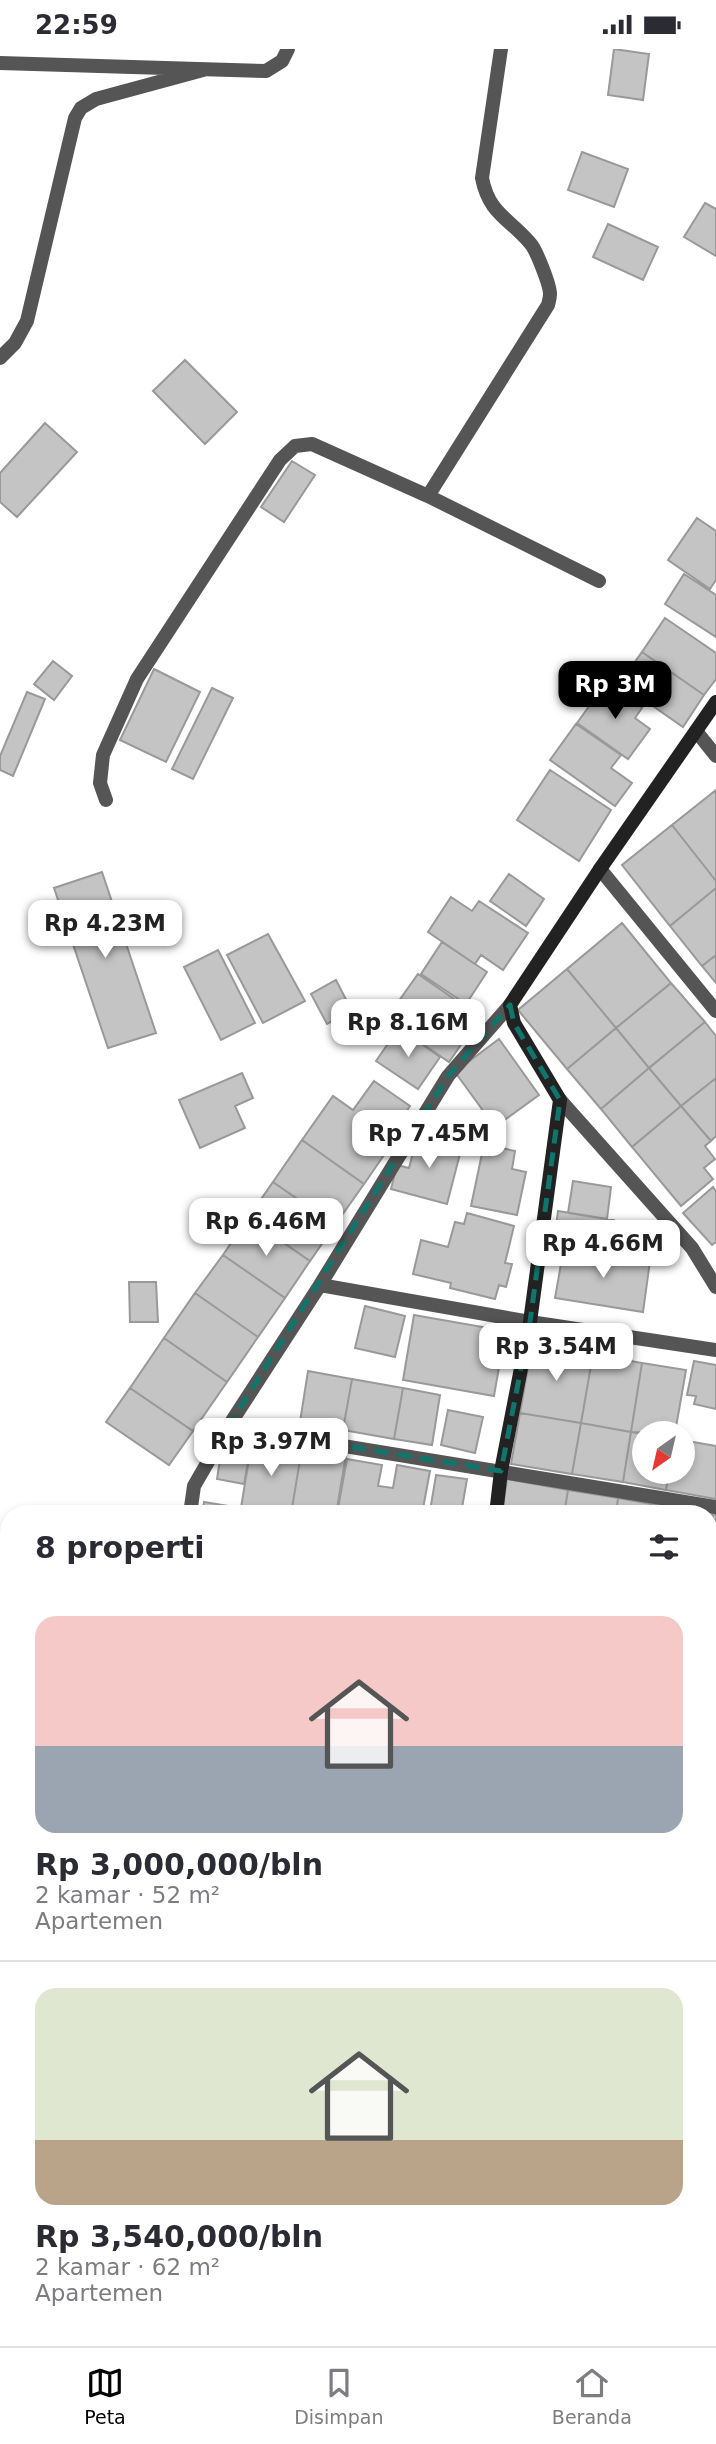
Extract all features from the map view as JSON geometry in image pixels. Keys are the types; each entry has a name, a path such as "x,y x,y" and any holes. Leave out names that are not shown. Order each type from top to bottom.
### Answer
{"street":[{"path":"0,64 265,71 282,61 288,49"},
{"path":"428,496 550,299 549,287 533,245 495,209 484,189 482,178 501,49"},
{"path":"0,358 15,343 27,321 75,118 81,108 96,99 203,69"},
{"path":"106,800 100,783 103,755 137,679 288,452 303,444 312,444 428,496 599,581"},
{"path":"191,1505 194,1486 228,1427 320,1285 448,1076 510,1005 716,702"},
{"path":"696,731 716,756"},
{"path":"600,869 716,1011"},
{"path":"510,1005 514,1023 560,1100 692,1248 716,1287"},
{"path":"497,1505 530,1322 560,1100"},
{"path":"320,1285 530,1322 716,1350"},
{"path":"228,1427 704,1505"}],"highlighted area":[{"path":"510,1005 514,1023 560,1100 530,1322 501,1471 228,1427 448,1076"}],"building":[{"path":"614,49 649,54 643,100 608,95"},
{"path":"582,152 628,169 614,207 568,190"},
{"path":"705,203 716,209 716,256 684,237"},
{"path":"608,224 658,247 643,280 593,257"},
{"path":"185,360 237,412 205,444 153,391"},
{"path":"45,423 77,452 17,517 0,502 0,473"},
{"path":"292,461 315,475 284,522 261,507"},
{"path":"697,518 716,531 716,580 710,589 668,560"},
{"path":"684,574 716,595 716,637 665,604"},
{"path":"665,618 716,653 716,679 704,695 642,652"},
{"path":"642,652 704,695 683,727 620,683"},
{"path":"53,661 72,676 54,700 34,684"},
{"path":"154,669 200,692 166,762 120,740"},
{"path":"606,683 642,708 635,718 650,729 628,759 577,723"},
{"path":"212,688 233,698 193,779 172,769"},
{"path":"27,692 45,699 13,776 0,770 0,756"},
{"path":"576,724 621,755 611,768 632,783 615,806 550,760"},
{"path":"550,770 611,810 579,861 517,820"},
{"path":"716,790 716,881 672,825"},
{"path":"672,825 716,881 716,888 670,926 622,865"},
{"path":"102,872 156,1033 108,1048 54,888"},
{"path":"509,874 544,899 526,926 490,901"},
{"path":"716,888 716,955 702,966 670,926"},
{"path":"451,897 472,911 479,901 528,933 503,970 481,955 475,964 428,932"},
{"path":"622,923 671,983 616,1028 567,969"},
{"path":"268,934 305,1001 263,1023 227,955"},
{"path":"442,942 487,972 466,1004 421,974"},
{"path":"218,950 255,1023 221,1040 184,967"},
{"path":"716,955 716,983 702,966"},
{"path":"567,969 616,1028 567,1069 518,1010"},
{"path":"418,974 480,1017 449,1062 386,1019"},
{"path":"336,980 352,1011 327,1024 311,994"},
{"path":"671,983 705,1022 649,1068 616,1028"},
{"path":"705,1022 716,1036 716,1078 681,1106 649,1068"},
{"path":"399,1028 440,1057 418,1089 376,1061"},
{"path":"616,1028 649,1068 601,1109 567,1069"},
{"path":"499,1039 539,1095 495,1127 455,1072"},
{"path":"649,1068 681,1106 632,1147 601,1109"},
{"path":"242,1073 253,1098 235,1106 245,1128 200,1148 179,1100"},
{"path":"716,1078 716,1136 711,1141 681,1106"},
{"path":"374,1081 410,1106 390,1136 395,1139 364,1184 302,1140 333,1096 353,1110"},
{"path":"681,1106 711,1141 705,1146 715,1159 704,1168 713,1179 681,1206 632,1147"},
{"path":"418,1134 462,1146 447,1204 391,1189 397,1165 409,1168"},
{"path":"302,1140 364,1184 335,1225 273,1182"},
{"path":"484,1144 515,1151 512,1169 526,1172 517,1215 471,1206"},
{"path":"573,1181 611,1187 607,1219 568,1213"},
{"path":"273,1182 335,1225 310,1261 248,1218"},
{"path":"713,1187 716,1191 716,1242 712,1245 683,1213"},
{"path":"558,1211 614,1220 609,1249 554,1241"},
{"path":"467,1213 514,1226 505,1263 512,1264 506,1287 499,1285 495,1299 450,1288 451,1283 413,1274 421,1240 448,1247 455,1222 464,1224"},
{"path":"248,1218 310,1261 285,1298 223,1255"},
{"path":"564,1247 650,1261 643,1312 555,1298"},
{"path":"223,1255 285,1298 258,1337 195,1293"},
{"path":"129,1282 156,1282 158,1322 130,1322"},
{"path":"195,1293 258,1337 227,1382 164,1338"},
{"path":"365,1306 405,1316 395,1357 355,1348"},
{"path":"414,1315 494,1329 492,1342 503,1344 494,1396 403,1380"},
{"path":"164,1338 227,1382 193,1431 130,1388"},
{"path":"532,1344 593,1354 581,1423 520,1413"},
{"path":"593,1354 642,1363 631,1432 581,1423"},
{"path":"694,1361 716,1365 716,1409 694,1404 696,1396 687,1395"},
{"path":"642,1363 686,1370 677,1421 633,1421"},
{"path":"308,1371 352,1379 343,1430 300,1422"},
{"path":"352,1379 403,1388 394,1439 343,1430"},
{"path":"130,1388 193,1431 169,1465 106,1422"},
{"path":"403,1388 440,1395 432,1445 394,1439"},
{"path":"448,1410 483,1417 475,1453 441,1445"},
{"path":"520,1413 581,1423 572,1474 511,1464"},
{"path":"581,1423 631,1432 623,1482 572,1474"},
{"path":"631,1432 632,1432 632,1484 623,1482"},
{"path":"224,1435 252,1440 244,1484 217,1479"},
{"path":"252,1440 302,1448 292,1505 241,1505"},
{"path":"695,1442 716,1446 716,1499 666,1490 667,1484 695,1484"},
{"path":"302,1448 346,1455 338,1505 292,1505"},
{"path":"347,1459 382,1465 378,1486 393,1488 397,1465 430,1471 424,1505 339,1505"},
{"path":"436,1475 467,1479 463,1505 431,1505"},
{"path":"507,1479 568,1490 566,1505 503,1505"},
{"path":"634,1484 667,1484 666,1490"},
{"path":"568,1490 618,1498 617,1505 566,1505"},
{"path":"618,1498 656,1505 617,1505"}]}
